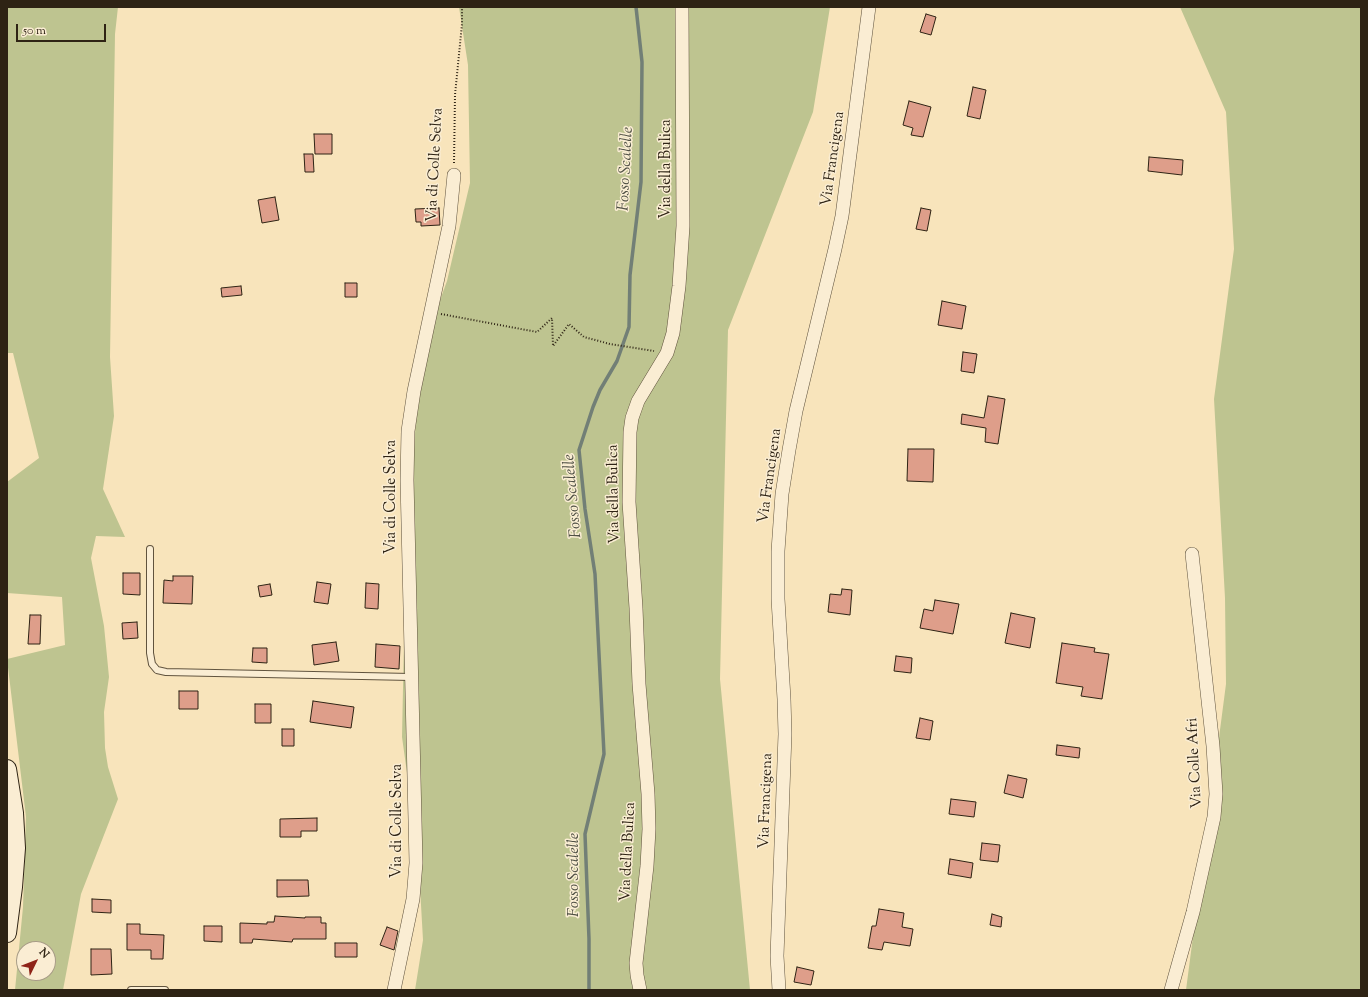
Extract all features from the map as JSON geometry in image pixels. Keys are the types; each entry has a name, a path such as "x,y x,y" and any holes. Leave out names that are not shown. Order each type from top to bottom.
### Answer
{"main road":[{"path":"7,769 14,813 16,848 14,882 7,934"}],"street":[{"name":"Via della Bulica","path":"640,990 636,962 648,856 649,816 639,684 629,502 630,432 632,418 638,401 668,353 674,327 683,232 682,7"},
{"name":"Via Francigena","path":"779,990 777,956 785,734 778,599 778,551 782,494 796,411 836,249 842,216 869,7"},
{"name":"Via di Colle Selva","path":"394,990 412,899 415,872 406,480 407,443 414,391 450,221 454,175"},
{"name":"Via Colle Afri","path":"1171,990 1193,912 1214,817 1216,794 1213,746 1192,554"}],"lane":[{"path":"150,549 150,653 152,664 157,670 166,672 411,677"},
{"path":"131,990 165,990"}],"path":[{"name":"Via di Colle Selva","path":"454,175 455,95 462,24 462,7"},
{"path":"431,312 537,332 552,318 552,346 569,324 584,337 610,344 668,353"}],"green space":[{"path":"7,7 118,7 115,34 110,357 114,416 103,489 125,537 96,536 91,558 104,626 109,677 104,712 105,748 108,767 118,799 81,894 63,990 15,990 16,980 16,981 56,981 56,941 20,941 23,907 26,817 7,659 65,645 62,597 7,593 7,482 39,458 13,353 7,353"},
{"path":"459,7 830,7 813,112 728,330 720,679 750,990 415,990 423,940 418,852 402,737 405,590 420,355 447,281 470,183 468,65"},
{"path":"1180,7 1361,7 1361,990 1186,990 1226,684 1225,598 1214,399 1234,249 1226,112"}],"building":[{"path":"926,14 936,17 931,35 920,32"},
{"path":"973,87 986,90 980,119 967,116"},
{"path":"909,101 931,107 923,137 911,135 913,128 903,125"},
{"path":"314,134 332,134 332,154 315,154"},
{"path":"304,154 313,154 314,172 305,172"},
{"path":"1149,157 1183,160 1182,175 1148,171"},
{"path":"275,197 279,220 262,223 258,200"},
{"path":"439,208 440,225 421,226 421,222 416,222 415,209"},
{"path":"921,208 931,210 927,231 916,229"},
{"path":"345,283 357,283 357,297 345,297"},
{"path":"241,286 242,295 222,297 221,288"},
{"path":"942,301 966,306 962,329 938,325"},
{"path":"963,352 977,354 974,373 961,371"},
{"path":"988,396 1005,399 998,444 985,442 986,428 961,424 962,414 984,418"},
{"path":"908,449 934,449 933,482 907,481"},
{"path":"123,573 140,573 140,595 123,594"},
{"path":"173,576 193,576 192,604 163,603 164,580 173,581"},
{"path":"317,582 331,584 328,604 314,602"},
{"path":"366,583 379,584 378,609 365,608"},
{"path":"270,584 272,595 260,597 258,586"},
{"path":"842,589 852,590 850,615 828,612 830,594 841,595"},
{"path":"935,600 959,604 953,634 920,628 924,609 933,611"},
{"path":"1011,613 1035,618 1030,648 1005,643"},
{"path":"30,615 41,615 40,644 28,644"},
{"path":"137,622 138,638 123,639 122,623"},
{"path":"336,642 339,661 314,665 312,645"},
{"path":"1062,643 1095,648 1094,652 1109,654 1102,699 1081,696 1083,687 1056,683"},
{"path":"376,644 400,646 399,669 375,667"},
{"path":"253,648 267,648 267,663 252,662"},
{"path":"896,656 912,658 911,673 894,671"},
{"path":"179,691 198,691 198,709 179,709"},
{"path":"313,701 354,707 351,728 310,722"},
{"path":"255,704 271,704 271,723 255,723"},
{"path":"920,718 933,721 930,740 916,738"},
{"path":"282,729 294,729 294,746 282,746"},
{"path":"1057,745 1080,748 1079,758 1056,755"},
{"path":"1008,775 1027,779 1023,798 1004,793"},
{"path":"951,799 976,802 974,817 949,814"},
{"path":"317,818 317,831 301,831 301,837 280,837 280,819"},
{"path":"982,843 1000,845 998,862 980,860"},
{"path":"950,859 973,863 971,878 948,874"},
{"path":"277,880 308,880 309,896 277,897"},
{"path":"92,899 111,900 111,913 92,912"},
{"path":"879,909 904,913 902,927 913,929 910,946 884,942 882,950 868,948 872,926 876,926"},
{"path":"992,914 1002,917 1001,927 990,925"},
{"path":"275,916 305,918 321,917 321,923 326,923 326,939 293,939 292,942 253,939 252,943 240,943 240,923 267,924 267,922 274,922"},
{"path":"127,924 140,924 140,934 164,935 163,959 151,959 151,950 127,950"},
{"path":"204,926 222,926 222,942 204,941"},
{"path":"387,927 398,931 394,950 380,945"},
{"path":"335,943 357,943 357,957 335,957"},
{"path":"91,949 111,949 112,974 91,975"},
{"path":"797,967 814,971 811,985 794,982"}],"waterway":[{"name":"Fosso Scalelle","path":"589,990 589,939 585,834 604,754 595,574 585,509 579,450 593,407 600,390 617,361 629,327 630,275 641,182 642,62 636,7"}]}
